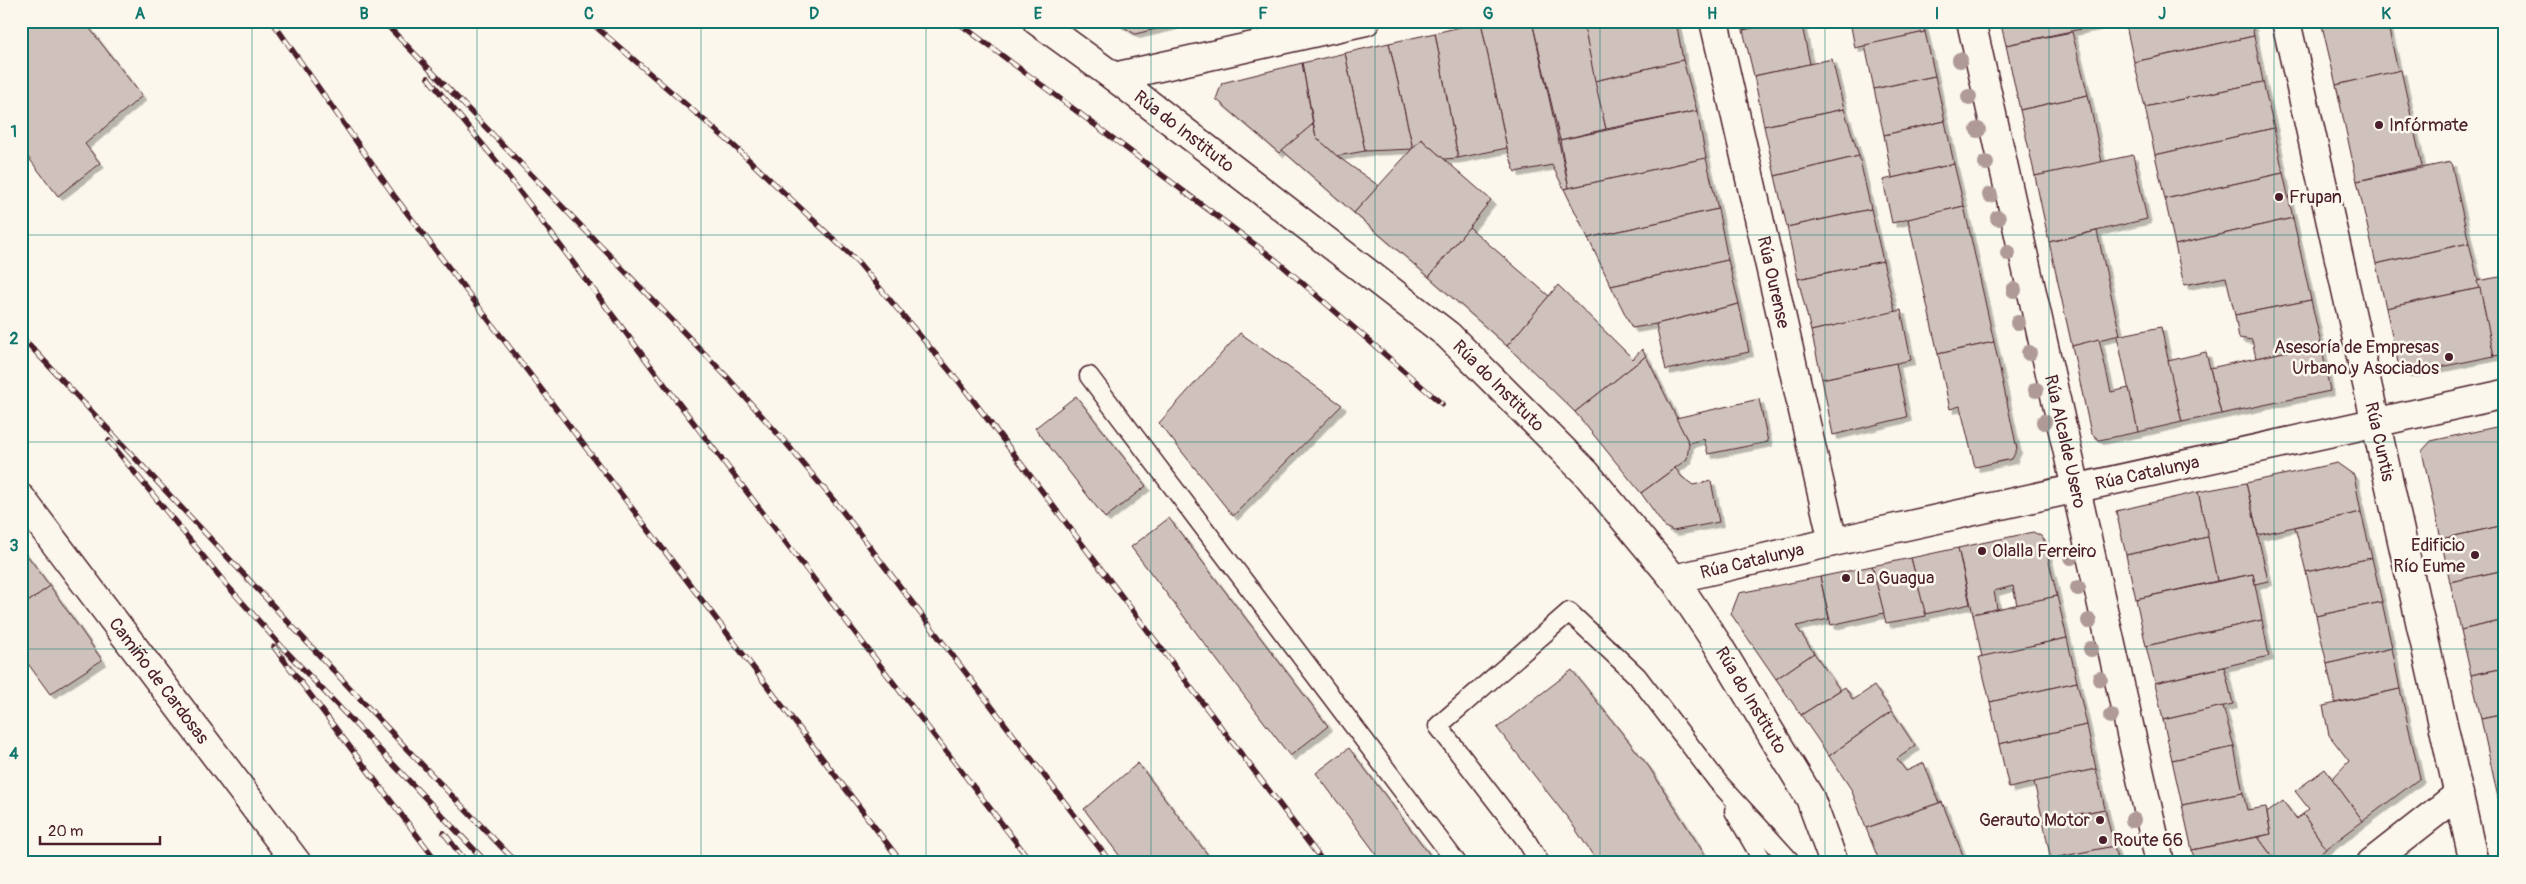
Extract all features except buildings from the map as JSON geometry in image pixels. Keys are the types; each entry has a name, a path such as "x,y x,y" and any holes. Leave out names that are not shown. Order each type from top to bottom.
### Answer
{"street":[{"name":"Rúa do Instituto","path":"1037,21 1114,77 1448,335 1586,473 1674,579 1718,645 1810,798 1834,863"},
{"path":"1114,77 1366,21"},
{"name":"Rúa Ourense","path":"1714,21 1833,542"},
{"name":"Rúa Alcalde Usero","path":"1970,21 2160,863"},
{"name":"Rúa Cuntis","path":"2286,21 2474,863"},
{"name":"Rúa Catalunya","path":"1674,579 1833,542 2505,394"},
{"name":"Camiño de Cardosas","path":"21,498 297,863"},
{"path":"2371,863 2459,794"}],"lane":[{"path":"1089,376 1457,863"},
{"path":"1540,863 1526,840 1438,726 1569,612 1637,676 1718,782 1792,863"},
{"path":"1718,782 1764,863"}],"railway":[{"path":"272,21 395,197 902,863"},
{"path":"383,21 729,379 786,443 840,508 1111,863"},
{"path":"589,21 733,145 857,261 960,383 1324,863"},
{"path":"956,21 1277,261 1442,404"},
{"path":"428,78 502,168 677,401 1032,863"},
{"path":"21,336 406,748 517,863"},
{"path":"109,441 225,583 283,648 487,863"},
{"path":"274,647 438,863"},
{"path":"444,833 467,863"}],"place":[{"name":"Infórmate","path":"2379,125"},
{"name":"Frupan","path":"2279,197"},
{"name":"Asesoría de Empresas Urbano y Asociados","path":"2449,357"},
{"name":"Olalla Ferreiro","path":"1982,551"},
{"name":"Edificio Río Eume","path":"2475,555"},
{"name":"La Guagua","path":"1846,578"},
{"name":"Gerauto Motor","path":"2100,820"},
{"name":"Route 66","path":"2103,840"}]}
